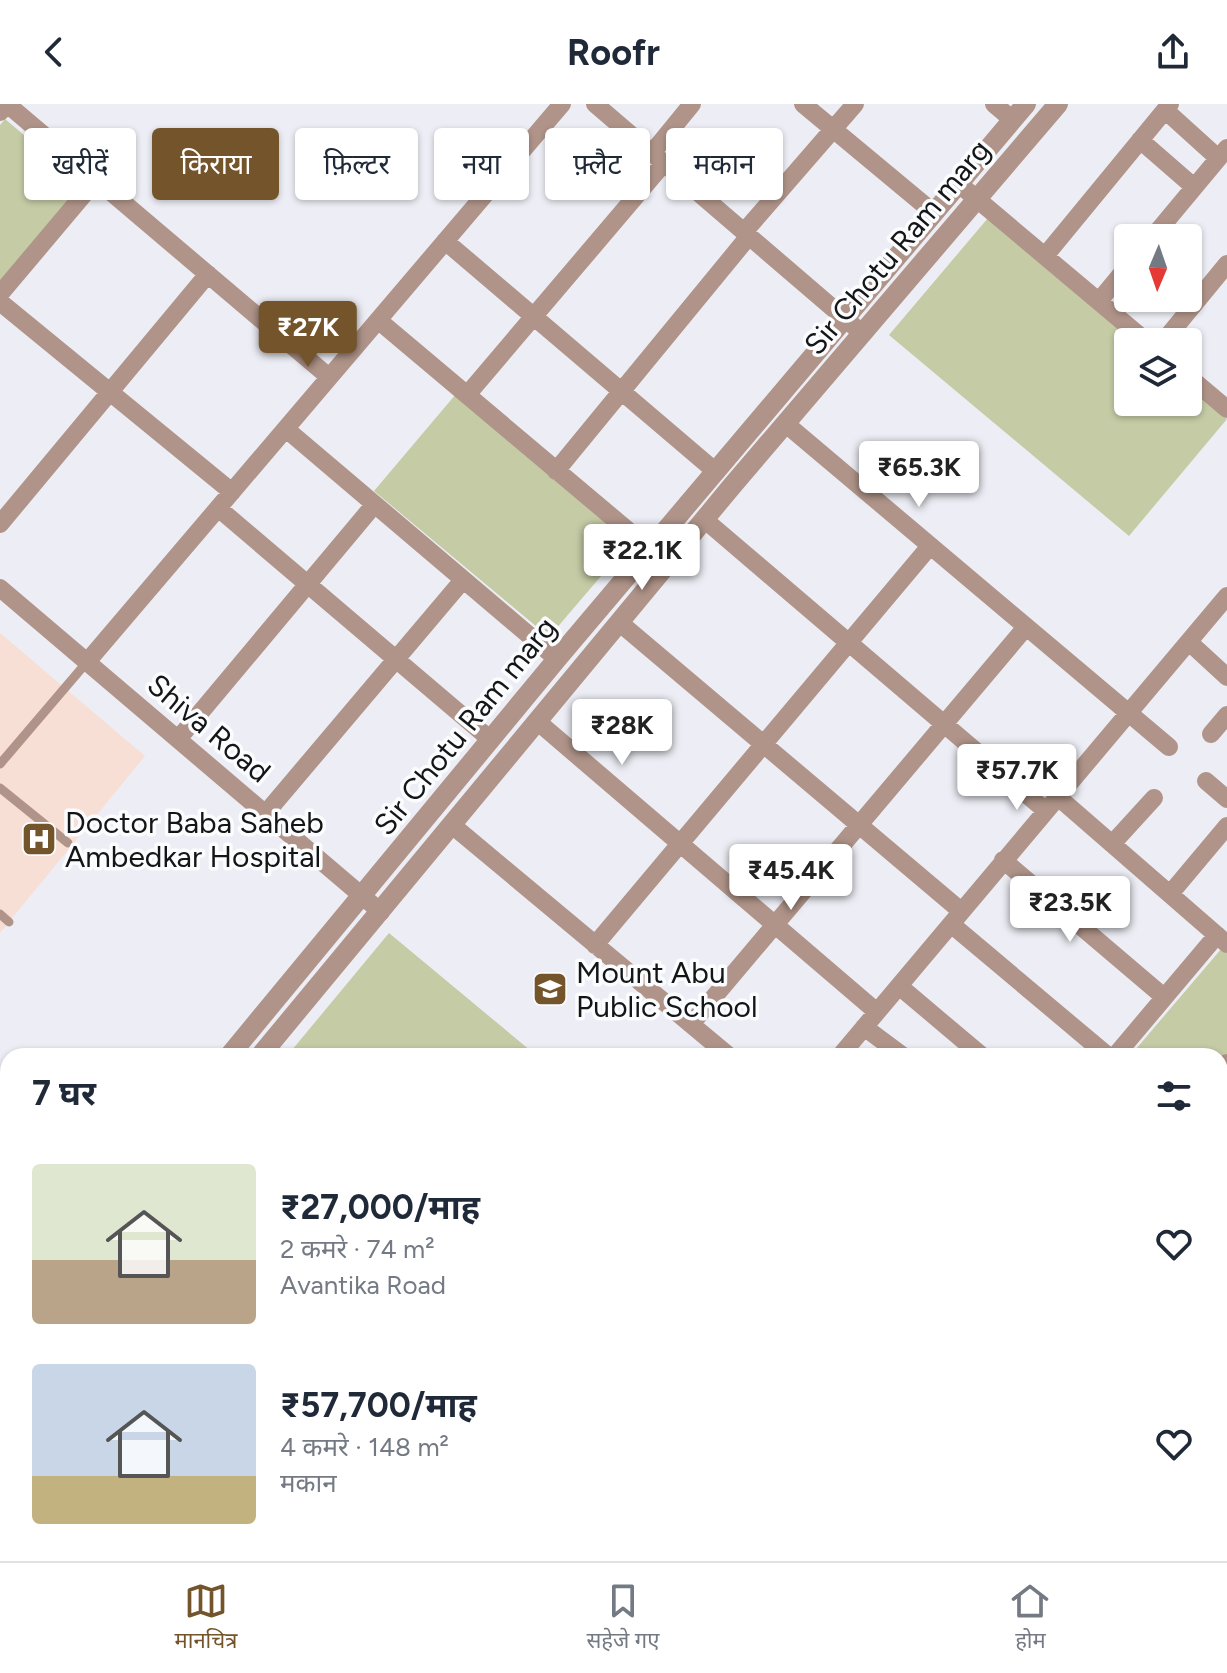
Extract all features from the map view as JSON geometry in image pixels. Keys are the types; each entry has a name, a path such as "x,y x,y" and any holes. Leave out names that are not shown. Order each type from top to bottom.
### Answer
{"street":[{"path":"0,112 7,104 35,128"},
{"path":"87,662 562,104"},
{"path":"595,104 863,334"},
{"path":"467,395 658,158 692,104"},
{"path":"803,104 934,213"},
{"path":"556,471 855,104"},
{"path":"994,104 1020,112"},
{"name":"Sir Chotu Ram marg","path":"269,1048 705,520 1058,104"},
{"path":"1045,256 1168,107 1223,153 1164,224"},
{"name":"Sir Chotu Ram marg","path":"236,1048 557,659 1020,112"},
{"path":"1140,140 1194,187"},
{"path":"959,184 1131,328"},
{"path":"0,294 79,200"},
{"path":"120,200 329,377"},
{"path":"445,241 715,471"},
{"path":"1174,328 1227,264"},
{"path":"0,524 208,274"},
{"path":"1099,301 1114,283"},
{"path":"0,302 232,492"},
{"path":"378,320 650,549"},
{"path":"1202,385 1224,399"},
{"path":"786,424 1169,747"},
{"path":"286,429 557,659"},
{"path":"179,738 374,505"},
{"path":"218,508 491,740"},
{"path":"705,520 944,724 1112,844 1223,938 1164,997 1122,1048"},
{"path":"595,945 930,546"},
{"path":"266,813 463,580"},
{"name":"Shiva Road","path":"0,588 381,912"},
{"path":"847,1048 1227,596"},
{"path":"620,623 859,825 1099,1048"},
{"path":"692,1023 1026,627"},
{"path":"1189,642 1227,677"},
{"path":"1211,734 1227,715"},
{"path":"538,722 877,1012"},
{"path":"1206,781 1227,799"},
{"path":"1112,844 1154,798"},
{"path":"452,825 720,1048"},
{"path":"1170,894 1227,826"},
{"path":"1003,860 1164,997"},
{"path":"899,986 973,1048"},
{"path":"864,1027 892,1048"},
{"path":"245,1037 256,1048"}],"lane":[{"path":"0,764 87,662"},
{"path":"0,788 68,843"},
{"path":"0,914 9,922"}],"shaded area":[{"name":"Doctor Baba Saheb Ambedkar Hospital","path":"0,633 145,756 0,933"}],"green space":[{"path":"5,119 24,135 24,200 68,200 0,281 0,125"},
{"path":"988,218 1119,328 1114,328 1114,416 1202,416 1202,398 1227,419 1129,536 889,335"},
{"path":"456,394 631,541 549,637 374,491"},
{"path":"389,933 527,1048 294,1048"},
{"path":"1222,948 1227,953 1227,1048 1137,1048"}],"place":[{"name":"Doctor Baba Saheb Ambedkar Hospital","path":"39,839"},
{"name":"Mount Abu Public School","path":"550,989"}]}
